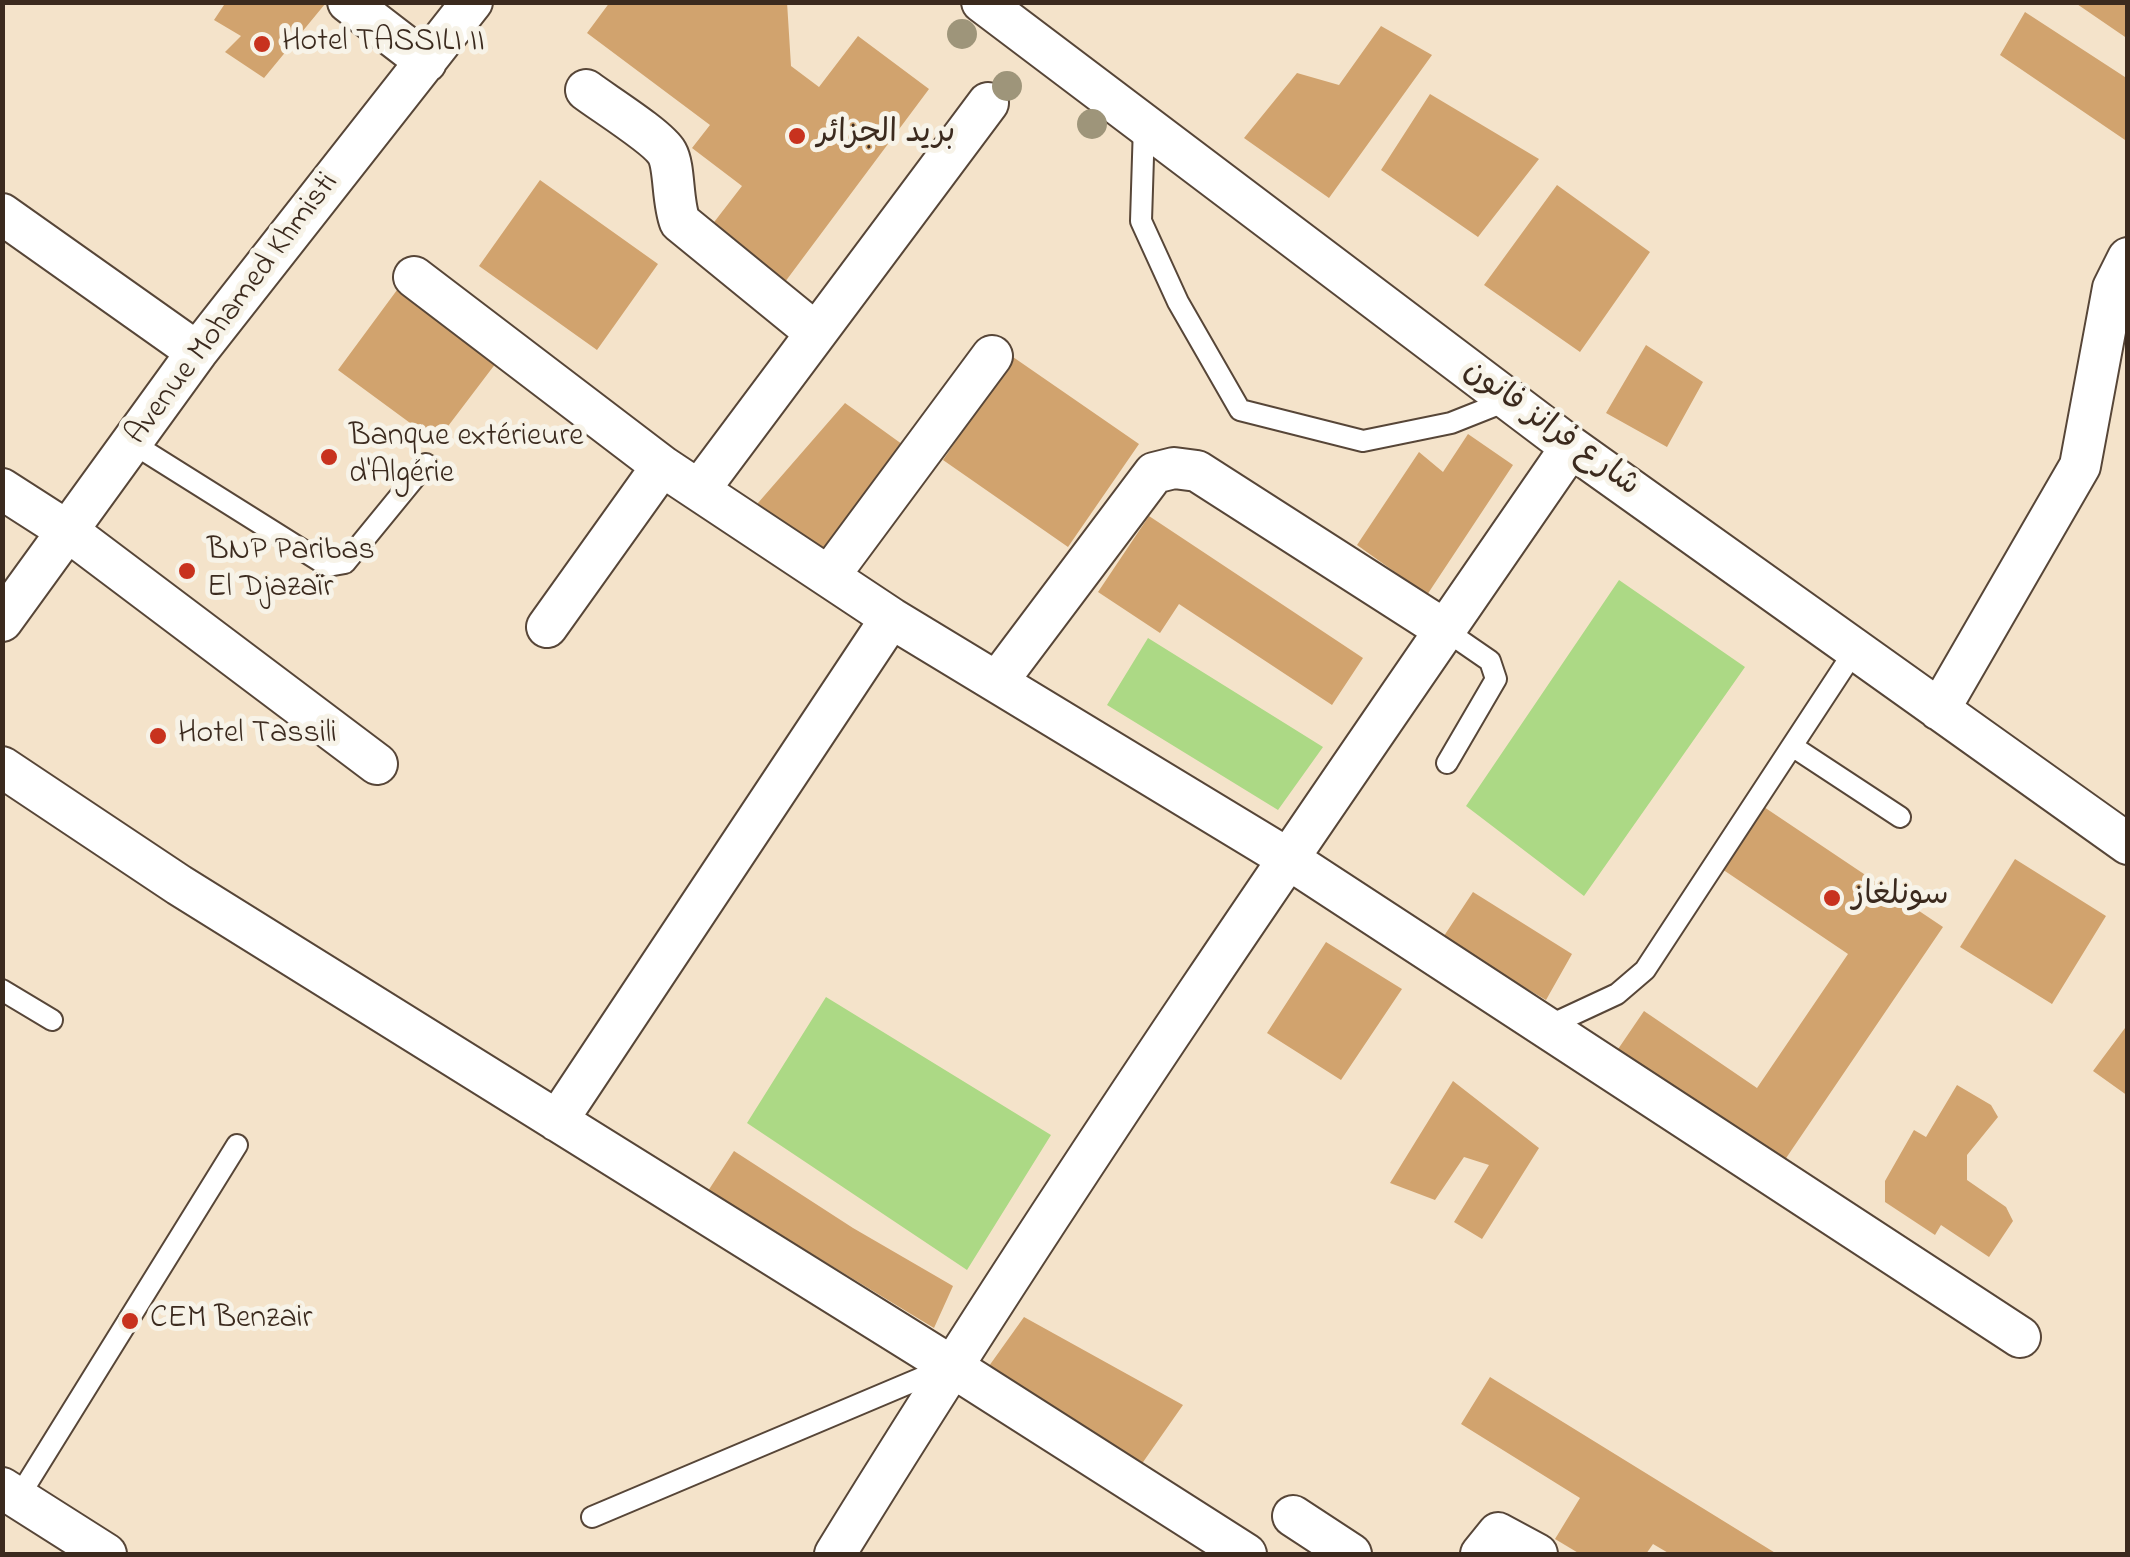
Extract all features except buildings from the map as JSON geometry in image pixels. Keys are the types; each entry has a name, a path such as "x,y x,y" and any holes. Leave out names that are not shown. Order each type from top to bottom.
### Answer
{"street":[{"path":"348,2 426,62"},
{"name":"Avenue Mohamed Khmisti","path":"2,622 197,352 472,2"},
{"name":"شارع فرانز فانون","path":"982,2 1508,400 2128,844"},
{"path":"586,90 668,154 673,205 680,222 816,332"},
{"path":"698,490 988,103"},
{"path":"2,214 197,352"},
{"path":"1939,710 2080,466 2113,288 2128,258"},
{"path":"414,277 662,466 891,618 1287,858 2020,1337"},
{"path":"829,576 992,356"},
{"path":"834,1554 951,1366 1287,858 1571,446"},
{"path":"548,627 662,466"},
{"path":"997,682 1154,473 1174,468 1197,471 1444,630"},
{"path":"2,489 70,532 378,764"},
{"path":"557,1120 891,618"},
{"path":"2,767 179,885 1246,1554"},
{"path":"10,1493 106,1554"},
{"path":"1293,1516 1351,1554"},
{"path":"1481,1554 1498,1533 1537,1554"}],"lane":[{"path":"1144,125 1140,221 1178,302 1240,410 1363,440 1450,423 1508,400"},
{"path":"132,443 328,566 345,563 426,464"},
{"path":"1444,630 1490,661 1496,679 1446,764"},
{"path":"1546,1027 1617,994 1645,970 1855,650"},
{"path":"1792,746 1900,817"},
{"path":"2,990 52,1020"},
{"path":"10,1493 237,1145"},
{"path":"592,1517 951,1366"}],"green space":[{"path":"1619,580 1745,667 1584,896 1466,806"},
{"path":"1148,638 1323,747 1278,810 1107,705"},
{"path":"826,997 1051,1135 967,1270 747,1123"}],"place":[{"name":"Hotel TASSILI II","path":"262,44"},
{"name":"بريد الجزائر","path":"797,136"},
{"name":"Banque extérieure d'Algérie","path":"329,457"},
{"name":"BNP Paribas El Djazaïr","path":"187,571"},
{"name":"Hotel Tassili","path":"158,736"},
{"name":"سونلغاز","path":"1832,898"},
{"name":"CEM Benzair","path":"130,1321"}]}
